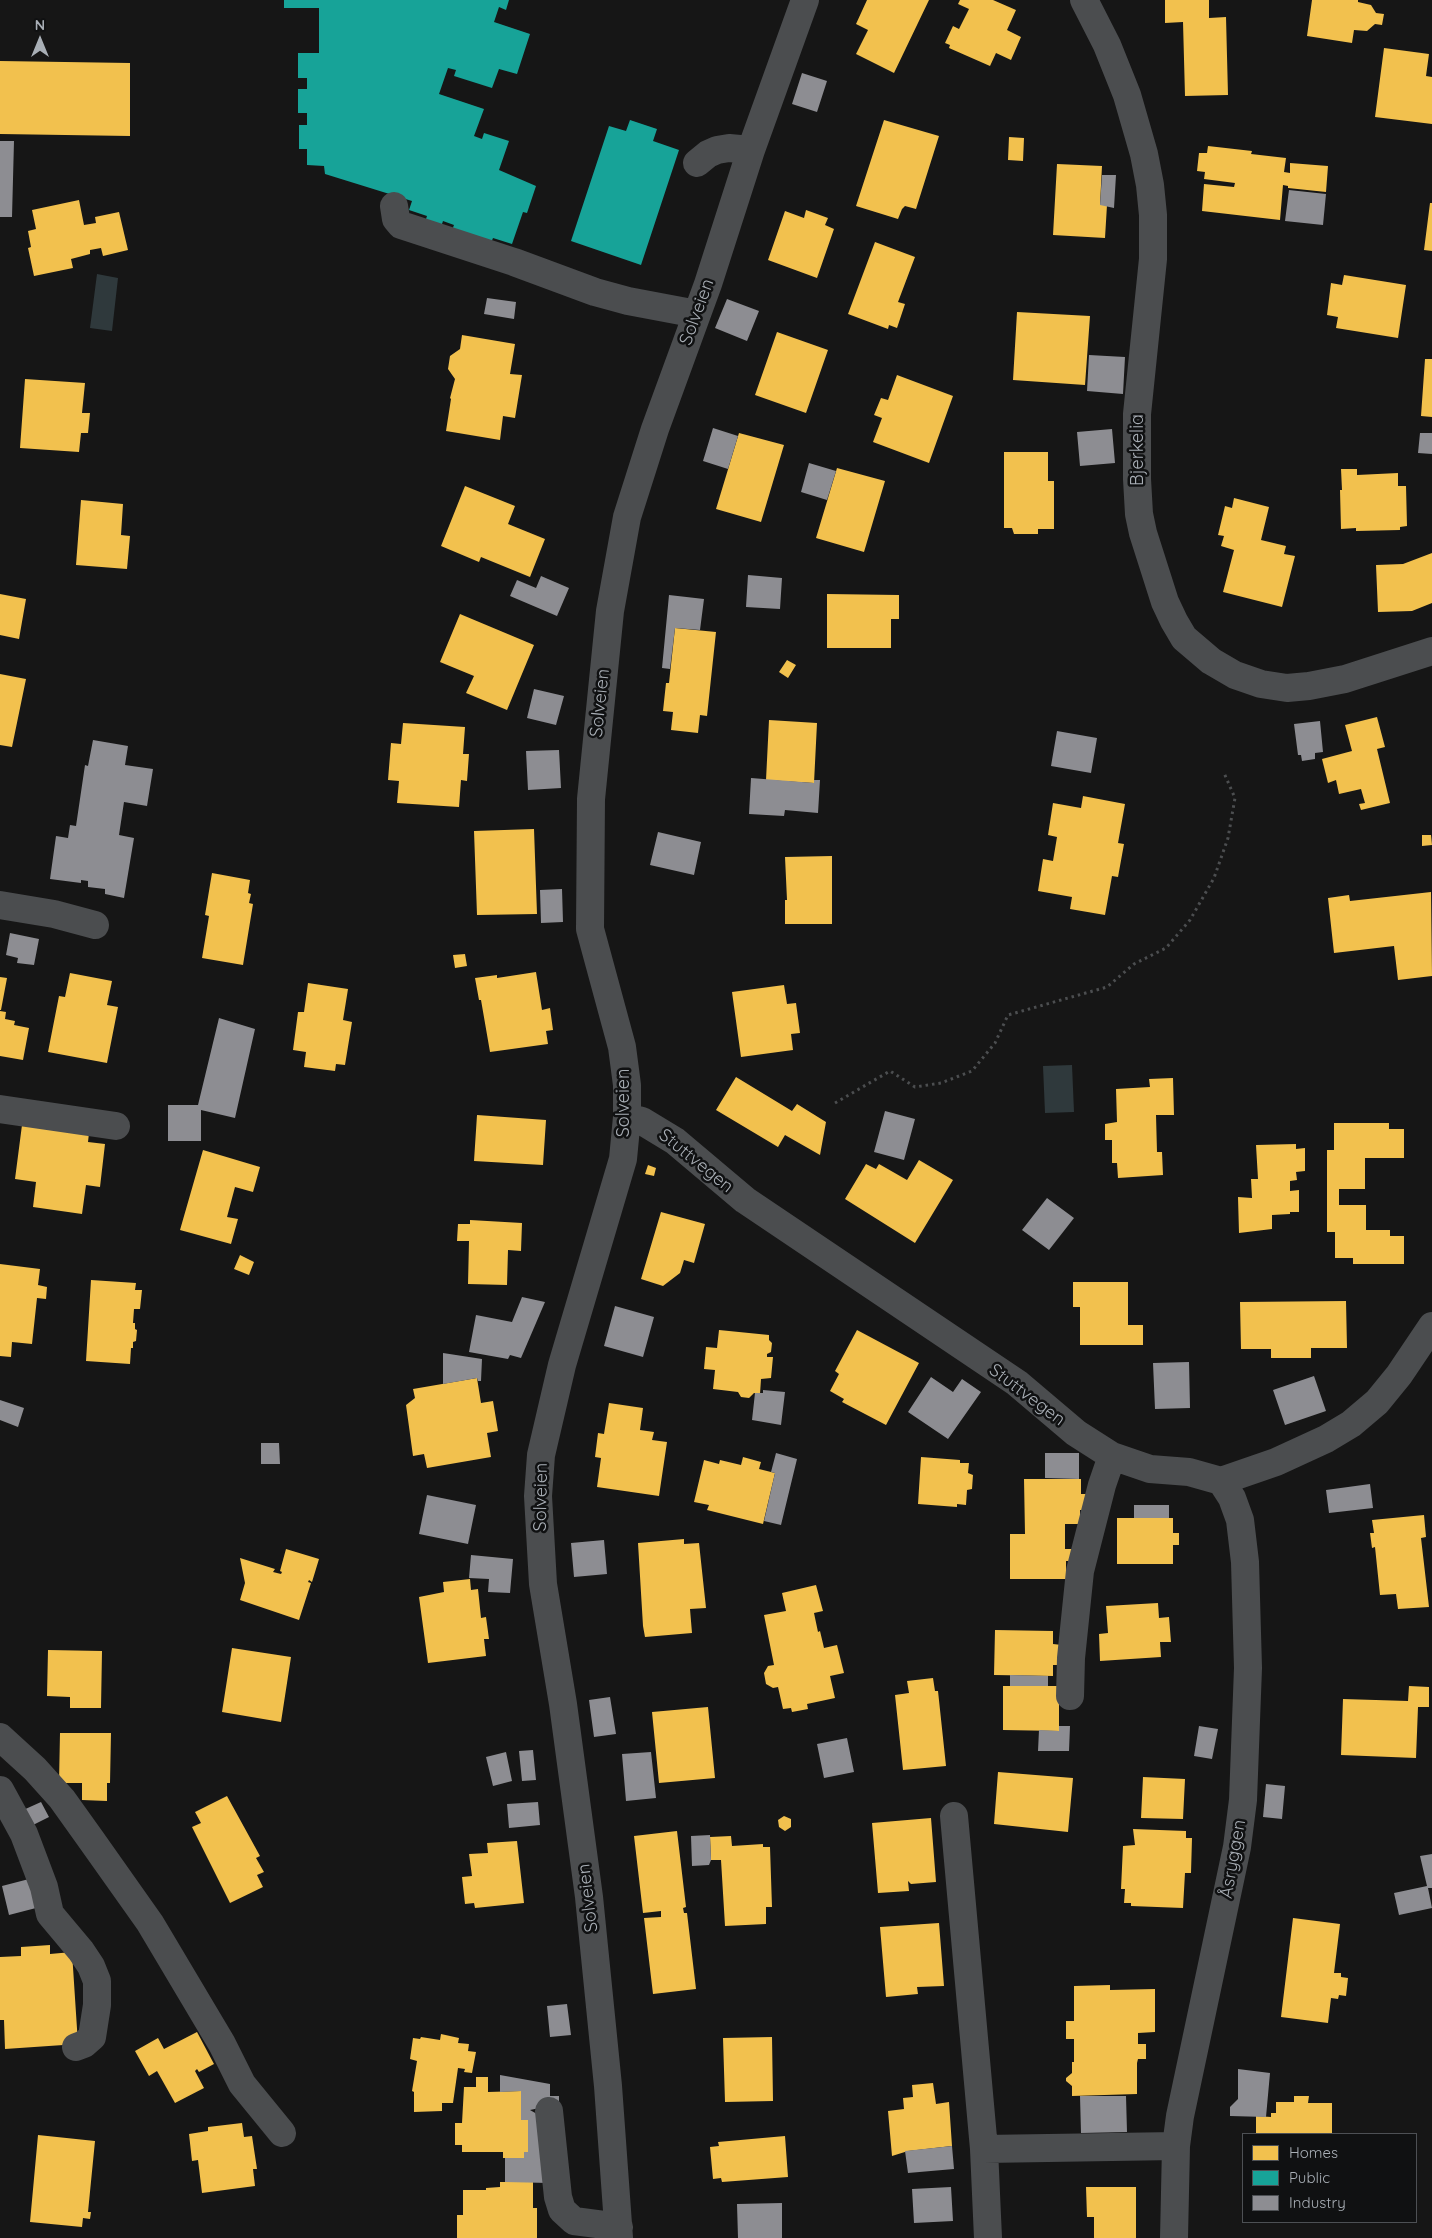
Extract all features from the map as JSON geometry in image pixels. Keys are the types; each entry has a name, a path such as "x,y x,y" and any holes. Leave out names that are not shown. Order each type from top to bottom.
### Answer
{"street":[{"name":"Solveien","path":"549,2110 558,2197 562,2210 574,2221 619,2233 608,2086 589,1897 563,1704 543,1584 538,1496 541,1455 560,1374 622,1159 627,1117 627,1085 622,1047 590,929 592,780 610,611 627,517 655,429 697,314 750,150 805,0"},
{"name":"Bjerkelia","path":"1084,0 1107,45 1127,95 1144,154 1150,185 1153,215 1153,259 1137,414 1137,479 1139,514 1143,533 1165,602 1174,622 1184,638 1211,661 1235,675 1261,684 1287,688 1345,679 1432,651"},
{"path":"697,163 708,154 717,150 729,148 750,150"},
{"path":"394,206 396,219 402,225 514,262 595,292 656,297 697,314"},
{"path":"0,905 54,914 95,925"},
{"path":"0,1109 116,1126"},
{"name":"Stuttvegen","path":"627,1117 642,1121 675,1141 745,1200 1017,1383 1076,1433 1112,1456 1150,1469 1189,1472 1221,1481"},
{"path":"1221,1481 1276,1462 1326,1439 1351,1424 1377,1402 1399,1376 1432,1326"},
{"path":"1070,1696 1071,1658 1080,1571 1102,1486 1112,1456"},
{"name":"Åsryggen","path":"1174,2238 1176,2146 1199,2020 1237,1847 1243,1800 1248,1668 1245,1562 1240,1520 1232,1498 1221,1481"},
{"path":"0,1737 35,1769 62,1799 87,1834 150,1923 222,2044 242,2084 282,2133"},
{"path":"0,1790 24,1834 44,1887 50,1914 81,1950 91,1966 96,1981 97,2005 92,2037 84,2044 76,2047"},
{"path":"954,1816 984,2150 988,2238"},
{"path":"984,2150 1176,2146"}],"path":[{"path":"835,1103 890,1071 915,1086 941,1083 972,1071 994,1043 1008,1015 1107,986 1134,964 1166,948 1190,920 1214,878 1228,838 1235,798 1224,773"}],"shaded area":[{"path":"97,274 118,278 112,331 90,328"},
{"path":"1072,1065 1074,1112 1045,1113 1043,1066"}],"building: Homes":[{"path":"867,0 929,0 894,73 856,54 868,30 856,24"},
{"path":"960,0 993,0 1016,10 1007,30 1021,37 1011,60 996,53 990,66 949,48 950,45 945,43 953,26 959,29 969,9 958,4"},
{"path":"1165,0 1209,0 1209,18 1226,17 1228,95 1185,96 1183,22 1165,23"},
{"path":"1312,0 1358,0 1358,2 1371,5 1376,13 1384,14 1382,25 1375,24 1367,31 1354,30 1352,43 1307,36"},
{"path":"1384,48 1429,54 1426,76 1432,77 1432,124 1375,117"},
{"path":"0,61 130,63 130,136 0,134"},
{"path":"884,120 939,136 916,209 905,206 898,219 856,206"},
{"path":"1009,137 1024,138 1023,161 1008,160"},
{"path":"1208,146 1252,151 1251,154 1286,158 1284,172 1290,173 1290,163 1328,166 1326,192 1288,188 1288,186 1283,185 1280,220 1202,211 1204,184 1234,187 1235,183 1204,179 1205,172 1197,171 1199,153 1207,153"},
{"path":"1057,164 1102,166 1100,205 1107,205 1105,238 1053,235"},
{"path":"79,200 84,225 96,223 95,217 119,212 128,250 103,256 101,248 90,250 90,254 71,259 73,268 34,276 28,248 31,247 28,231 36,229 32,210"},
{"path":"1430,203 1432,203 1432,251 1424,250"},
{"path":"806,210 828,218 825,225 834,229 817,278 768,260 785,211 804,218"},
{"path":"875,242 915,257 898,302 905,304 897,328 889,325 888,329 848,314"},
{"path":"1344,275 1406,285 1398,338 1336,328 1338,317 1327,315 1331,283 1342,285"},
{"path":"1017,312 1090,316 1085,385 1013,380"},
{"path":"777,332 828,350 806,413 755,395"},
{"path":"462,335 515,344 510,374 522,375 515,418 503,416 500,440 446,431 450,398 455,379 448,369 450,356 460,349"},
{"path":"1425,359 1432,359 1432,417 1421,416"},
{"path":"897,375 953,396 929,463 873,442 882,418 874,415 881,398 888,400"},
{"path":"25,379 85,383 82,413 90,413 88,433 81,433 79,452 20,448"},
{"path":"739,433 784,445 761,522 716,509"},
{"path":"1004,452 1048,452 1048,481 1054,481 1054,529 1038,529 1038,534 1014,534 1012,528 1004,528"},
{"path":"837,468 885,481 864,552 816,538"},
{"path":"1341,469 1357,469 1357,475 1398,473 1398,486 1406,486 1407,526 1400,527 1400,530 1356,531 1356,528 1341,529"},
{"path":"465,486 515,506 508,524 545,539 530,577 481,557 479,562 441,546"},
{"path":"1234,498 1269,507 1261,540 1286,546 1284,554 1295,556 1282,607 1223,592 1234,550 1221,546 1224,536 1218,535 1225,506 1232,508"},
{"path":"81,500 123,504 121,535 130,536 127,569 76,565"},
{"path":"1432,553 1432,603 1412,611 1378,612 1376,565 1403,564"},
{"path":"0,594 26,599 19,639 0,635"},
{"path":"827,594 899,595 899,619 891,619 891,648 827,648"},
{"path":"460,614 534,645 507,710 466,693 474,676 440,662"},
{"path":"675,628 716,632 707,716 700,715 698,733 671,730 673,712 663,711 666,683 669,683"},
{"path":"787,660 796,665 788,678 779,672"},
{"path":"0,674 26,679 12,747 0,745"},
{"path":"1377,717 1385,747 1377,749 1390,803 1361,810 1359,804 1365,803 1361,789 1339,794 1336,780 1328,783 1322,759 1352,751 1345,725"},
{"path":"769,720 817,723 814,783 766,780"},
{"path":"403,723 465,727 463,754 469,754 467,781 461,780 459,807 397,803 399,781 388,780 391,743 401,744"},
{"path":"1083,796 1125,804 1118,843 1124,844 1118,877 1112,876 1105,915 1070,909 1072,897 1038,891 1043,859 1053,861 1057,837 1048,835 1053,803 1081,808"},
{"path":"534,829 537,914 477,915 474,831"},
{"path":"1422,835 1431,835 1432,845 1422,846"},
{"path":"832,856 832,924 785,924 785,900 787,900 785,857"},
{"path":"212,873 250,880 248,893 251,894 249,903 253,904 243,965 202,958 209,916 205,915"},
{"path":"1431,892 1432,976 1398,980 1394,946 1334,953 1328,898 1349,895 1350,901"},
{"path":"465,954 467,966 455,968 453,955"},
{"path":"536,972 542,1010 550,1008 553,1030 546,1031 548,1044 490,1052 481,1000 479,1000 475,978 497,975 497,978"},
{"path":"70,973 112,981 107,1005 118,1007 107,1063 48,1052 59,996 65,997"},
{"path":"0,977 7,978 1,1010 0,1010"},
{"path":"308,983 348,989 343,1020 352,1022 345,1065 336,1064 335,1071 304,1067 306,1052 293,1050 298,1012 304,1012"},
{"path":"784,985 787,1004 796,1003 800,1033 791,1034 793,1050 741,1057 732,992"},
{"path":"0,1011 6,1012 5,1019 15,1021 14,1025 29,1028 23,1060 0,1056"},
{"path":"736,1077 792,1111 797,1104 826,1122 820,1155 785,1135 778,1147 716,1110"},
{"path":"1173,1078 1174,1115 1156,1115 1157,1152 1162,1152 1163,1175 1118,1178 1117,1163 1112,1163 1112,1140 1105,1140 1105,1124 1117,1122 1116,1089 1150,1087 1149,1079"},
{"path":"477,1115 546,1120 543,1165 474,1161"},
{"path":"1334,1123 1389,1123 1389,1129 1404,1129 1404,1158 1365,1158 1365,1189 1339,1189 1339,1205 1366,1205 1366,1230 1390,1230 1390,1236 1404,1236 1404,1264 1353,1264 1353,1258 1335,1258 1335,1232 1327,1232 1327,1150 1334,1150"},
{"path":"22,1125 89,1133 88,1142 105,1144 100,1187 86,1185 82,1214 33,1207 36,1182 15,1179"},
{"path":"1296,1144 1296,1149 1305,1148 1305,1171 1296,1172 1297,1180 1290,1181 1290,1191 1299,1190 1299,1212 1272,1215 1272,1229 1239,1233 1238,1197 1252,1198 1251,1179 1258,1179 1256,1145"},
{"path":"203,1150 260,1167 253,1192 235,1187 227,1217 238,1219 231,1244 180,1230"},
{"path":"919,1160 953,1180 915,1243 845,1199 866,1164 876,1169 879,1164 907,1180"},
{"path":"648,1165 656,1168 654,1176 645,1174"},
{"path":"661,1212 705,1224 694,1263 684,1260 680,1273 663,1286 641,1279"},
{"path":"470,1220 522,1223 521,1251 508,1250 507,1285 468,1284 469,1241 457,1241 458,1224 470,1224"},
{"path":"240,1255 254,1262 249,1275 234,1269"},
{"path":"0,1264 40,1269 38,1285 47,1287 46,1299 37,1298 32,1344 12,1342 11,1357 0,1356"},
{"path":"91,1280 136,1283 135,1290 142,1290 140,1309 134,1309 133,1323 135,1323 135,1329 137,1330 136,1341 133,1342 133,1348 131,1348 130,1364 86,1361"},
{"path":"1073,1282 1128,1282 1128,1325 1143,1325 1143,1345 1080,1345 1080,1307 1073,1307"},
{"path":"1346,1301 1347,1348 1311,1348 1311,1358 1271,1358 1271,1349 1241,1349 1240,1302"},
{"path":"719,1330 769,1335 769,1340 772,1343 771,1352 767,1354 767,1357 773,1357 771,1378 761,1379 760,1394 754,1393 749,1398 741,1397 738,1392 713,1389 715,1370 704,1369 706,1347 717,1348"},
{"path":"857,1330 919,1363 886,1425 842,1402 844,1399 830,1391 839,1374 835,1371"},
{"path":"477,1378 481,1403 493,1401 498,1431 487,1433 491,1457 427,1468 424,1454 413,1456 406,1405 415,1398 413,1389"},
{"path":"609,1403 643,1408 640,1430 654,1432 652,1440 667,1442 659,1496 597,1487 601,1458 595,1457 598,1433 604,1434"},
{"path":"743,1457 761,1462 759,1469 775,1473 763,1524 707,1510 709,1505 694,1502 704,1460 719,1464 720,1460 741,1465"},
{"path":"921,1457 960,1460 960,1463 969,1463 968,1473 973,1475 972,1489 967,1490 966,1505 957,1504 957,1507 918,1504"},
{"path":"1024,1479 1081,1479 1081,1494 1088,1494 1088,1510 1080,1510 1080,1524 1065,1524 1065,1549 1072,1549 1072,1561 1066,1561 1066,1579 1010,1579 1010,1534 1025,1534"},
{"path":"1424,1515 1426,1537 1421,1538 1429,1607 1398,1609 1396,1594 1380,1595 1375,1547 1372,1548 1370,1533 1374,1533 1372,1520"},
{"path":"1117,1518 1173,1518 1173,1533 1179,1533 1179,1545 1173,1545 1173,1564 1117,1564"},
{"path":"684,1539 684,1544 699,1543 706,1608 690,1609 692,1633 645,1637 638,1543"},
{"path":"286,1549 319,1559 312,1582 309,1580 308,1582 311,1583 299,1620 240,1600 245,1583 240,1558 275,1569 273,1572 281,1574 282,1572 280,1571"},
{"path":"470,1579 471,1590 478,1589 481,1618 486,1617 489,1639 484,1639 486,1656 428,1663 419,1597 444,1592 443,1582"},
{"path":"816,1585 823,1611 814,1613 818,1632 820,1631 824,1648 837,1645 844,1673 830,1676 835,1698 807,1704 808,1709 792,1712 791,1708 783,1709 778,1687 773,1688 766,1684 764,1673 768,1666 774,1665 764,1615 786,1611 782,1593"},
{"path":"1158,1603 1159,1618 1169,1617 1171,1642 1160,1642 1161,1657 1100,1661 1099,1634 1108,1633 1106,1606"},
{"path":"995,1630 1053,1631 1053,1644 1062,1645 1062,1665 1053,1665 1053,1676 994,1675"},
{"path":"232,1648 291,1657 281,1722 222,1712"},
{"path":"48,1650 102,1651 101,1708 70,1708 70,1697 47,1696"},
{"path":"933,1678 935,1691 938,1691 946,1766 903,1770 895,1695 909,1693 907,1681"},
{"path":"1003,1686 1059,1686 1059,1731 1003,1730"},
{"path":"1409,1686 1429,1687 1429,1707 1418,1707 1416,1758 1341,1755 1343,1699 1408,1701"},
{"path":"708,1707 715,1778 659,1783 652,1712"},
{"path":"60,1733 111,1733 110,1783 107,1783 107,1801 82,1800 82,1783 59,1783"},
{"path":"998,1772 1073,1778 1068,1832 994,1824"},
{"path":"1143,1777 1185,1779 1183,1819 1141,1818"},
{"path":"227,1796 260,1856 256,1858 264,1872 257,1875 263,1887 230,1903 192,1827 201,1823 195,1812"},
{"path":"784,1816 791,1819 791,1827 785,1831 779,1827 778,1820"},
{"path":"931,1818 936,1882 911,1884 908,1881 909,1891 878,1893 872,1823"},
{"path":"1133,1829 1186,1831 1186,1838 1192,1838 1191,1873 1185,1873 1183,1908 1131,1906 1131,1903 1124,1903 1125,1889 1121,1889 1123,1846 1135,1845"},
{"path":"677,1831 686,1907 683,1908 684,1913 687,1913 696,1989 653,1994 644,1918 661,1917 661,1911 643,1913 634,1836"},
{"path":"731,1836 732,1846 763,1844 763,1847 770,1847 772,1907 766,1907 766,1924 725,1926 721,1860 711,1860 710,1837"},
{"path":"517,1841 524,1903 475,1908 474,1903 465,1904 462,1877 472,1876 469,1854 488,1853 487,1843"},
{"path":"1293,1918 1340,1924 1334,1973 1341,1973 1341,1977 1348,1978 1346,1996 1339,1995 1338,1999 1331,1998 1328,2023 1281,2017"},
{"path":"939,1923 944,1986 917,1987 918,1994 886,1997 880,1927"},
{"path":"50,1945 50,1954 72,1952 78,2044 5,2049 4,2020 0,2020 0,1957 21,1956 21,1947"},
{"path":"1110,1985 1110,1990 1155,1989 1155,2032 1138,2033 1138,2044 1146,2044 1146,2059 1138,2059 1137,2094 1072,2096 1072,2086 1066,2081 1066,2078 1072,2073 1074,2039 1066,2039 1066,2021 1074,2021 1074,1986"},
{"path":"197,2032 214,2064 199,2072 197,2069 195,2071 204,2088 175,2103 157,2071 149,2076 135,2051 158,2038 164,2049"},
{"path":"441,2034 459,2038 458,2043 469,2044 468,2051 476,2052 472,2073 464,2072 465,2069 458,2068 453,2103 442,2103 442,2111 414,2112 414,2092 412,2091 417,2061 410,2059 413,2038 420,2039 421,2037 440,2040"},
{"path":"772,2037 773,2101 725,2102 723,2038"},
{"path":"476,2077 488,2077 488,2092 521,2091 521,2120 528,2120 528,2152 524,2152 524,2158 503,2158 503,2152 462,2152 462,2145 455,2145 455,2123 462,2123 464,2087 476,2087"},
{"path":"933,2083 936,2104 949,2102 952,2146 908,2151 892,2156 888,2111 904,2109 903,2098 913,2097 912,2085"},
{"path":"1294,2096 1309,2096 1308,2103 1332,2103 1332,2133 1256,2133 1256,2116 1271,2117 1271,2113 1276,2113 1276,2102 1294,2102"},
{"path":"242,2123 244,2137 252,2136 257,2169 253,2169 255,2186 202,2193 198,2160 192,2161 189,2134 208,2131 208,2127"},
{"path":"38,2135 95,2141 88,2212 91,2212 90,2219 83,2218 82,2227 30,2222"},
{"path":"785,2136 788,2177 722,2182 721,2178 713,2179 710,2147 719,2146 718,2142"},
{"path":"500,2182 533,2182 533,2208 537,2208 537,2238 457,2238 457,2215 463,2215 463,2190 486,2190 486,2188 500,2187"},
{"path":"1086,2187 1136,2187 1136,2238 1094,2238 1094,2217 1087,2217"}],"building: Public":[{"path":"284,0 509,0 506,10 499,7 494,22 530,34 517,74 499,69 492,88 454,76 456,70 448,68 439,94 484,109 474,136 482,139 484,133 509,141 499,170 536,186 527,213 523,212 512,244 493,238 491,243 452,230 454,225 443,221 441,227 425,222 427,216 409,210 412,201 325,174 324,166 307,165 307,149 299,149 299,125 307,125 307,113 298,113 298,89 307,89 307,78 298,78 298,53 319,53 319,8 284,8"},
{"path":"630,120 657,129 653,141 679,150 641,265 571,241 609,126 626,131"}],"building: Industry":[{"path":"802,73 827,81 817,112 792,104"},
{"path":"0,141 14,141 12,217 0,217"},
{"path":"1102,175 1116,175 1114,208 1100,205"},
{"path":"1289,190 1326,194 1323,225 1285,221"},
{"path":"487,298 516,302 514,319 484,314"},
{"path":"727,299 759,311 747,341 715,328"},
{"path":"1089,355 1125,357 1123,394 1087,391"},
{"path":"713,428 738,436 728,469 703,461"},
{"path":"1112,429 1115,463 1080,466 1077,432"},
{"path":"1420,433 1432,433 1432,454 1418,453"},
{"path":"809,463 836,471 827,500 801,492"},
{"path":"748,575 782,578 780,609 746,607"},
{"path":"541,576 569,588 557,616 510,596 517,580 536,588"},
{"path":"669,595 704,599 700,630 675,628 670,669 662,668"},
{"path":"534,689 564,696 556,725 527,718"},
{"path":"1320,721 1323,752 1315,753 1315,759 1302,761 1301,755 1298,755 1294,724"},
{"path":"1057,731 1097,738 1091,773 1051,766"},
{"path":"93,740 128,746 125,765 153,769 147,806 124,802 119,835 134,838 124,898 105,894 105,889 88,887 88,881 81,880 81,883 50,879 56,836 68,838 70,825 76,826 85,765 88,766"},
{"path":"559,750 561,788 528,790 526,751"},
{"path":"751,778 814,783 814,780 820,780 818,813 785,810 784,816 749,814"},
{"path":"658,832 701,842 694,875 650,865"},
{"path":"562,889 563,922 541,923 540,890"},
{"path":"10,933 39,939 34,965 17,963 18,958 6,955"},
{"path":"219,1018 255,1029 235,1118 201,1110 201,1141 168,1141 168,1105 198,1105"},
{"path":"885,1111 915,1119 904,1160 874,1152"},
{"path":"1047,1198 1074,1218 1049,1250 1022,1230"},
{"path":"522,1297 545,1302 521,1358 510,1355 508,1359 469,1352 476,1315 512,1322"},
{"path":"615,1306 654,1317 643,1357 604,1346"},
{"path":"443,1353 482,1359 481,1381 478,1381 477,1378 443,1384"},
{"path":"1189,1362 1190,1408 1155,1409 1153,1363"},
{"path":"1314,1376 1326,1411 1285,1425 1273,1390"},
{"path":"931,1377 953,1392 962,1379 981,1392 948,1439 908,1412"},
{"path":"763,1390 785,1392 781,1425 752,1420 755,1393 763,1393"},
{"path":"0,1400 24,1408 18,1427 0,1420"},
{"path":"261,1443 279,1443 280,1464 261,1464"},
{"path":"776,1453 797,1459 781,1525 764,1521 775,1473 771,1472"},
{"path":"1045,1453 1079,1453 1079,1479 1045,1478"},
{"path":"1370,1484 1373,1508 1329,1513 1326,1490"},
{"path":"427,1495 476,1505 468,1544 419,1534"},
{"path":"1134,1505 1169,1505 1169,1518 1134,1518"},
{"path":"604,1540 607,1574 574,1577 571,1543"},
{"path":"471,1555 513,1559 510,1593 488,1592 489,1579 469,1578"},
{"path":"1010,1675 1048,1676 1048,1686 1010,1686"},
{"path":"610,1697 616,1734 594,1737 589,1700"},
{"path":"1059,1726 1070,1726 1069,1751 1038,1751 1039,1730 1059,1731"},
{"path":"1199,1726 1218,1729 1212,1759 1194,1756"},
{"path":"847,1738 854,1772 824,1778 817,1744"},
{"path":"533,1750 536,1780 522,1781 519,1751"},
{"path":"506,1752 512,1781 493,1786 486,1757"},
{"path":"651,1752 656,1798 626,1801 622,1754"},
{"path":"1266,1784 1285,1786 1282,1819 1263,1817"},
{"path":"41,1802 49,1817 29,1827 21,1811"},
{"path":"538,1802 540,1825 509,1828 507,1804"},
{"path":"710,1835 711,1860 709,1865 692,1866 691,1836"},
{"path":"1432,1854 1432,1888 1428,1888 1432,1908 1399,1915 1394,1893 1427,1886 1420,1856"},
{"path":"29,1879 36,1908 9,1915 2,1886"},
{"path":"567,2004 571,2035 550,2037 547,2006"},
{"path":"1238,2069 1270,2073 1266,2117 1230,2116 1230,2107 1238,2099"},
{"path":"500,2075 550,2084 550,2096 559,2096 559,2104 530,2110 537,2114 549,2183 505,2182 505,2158 524,2158 524,2152 528,2152 528,2120 521,2120 521,2091 500,2092"},
{"path":"1080,2096 1126,2096 1127,2132 1081,2133"},
{"path":"952,2146 954,2169 908,2173 905,2151"},
{"path":"951,2187 953,2221 914,2223 912,2189"},
{"path":"782,2203 782,2238 738,2238 737,2204"}]}
